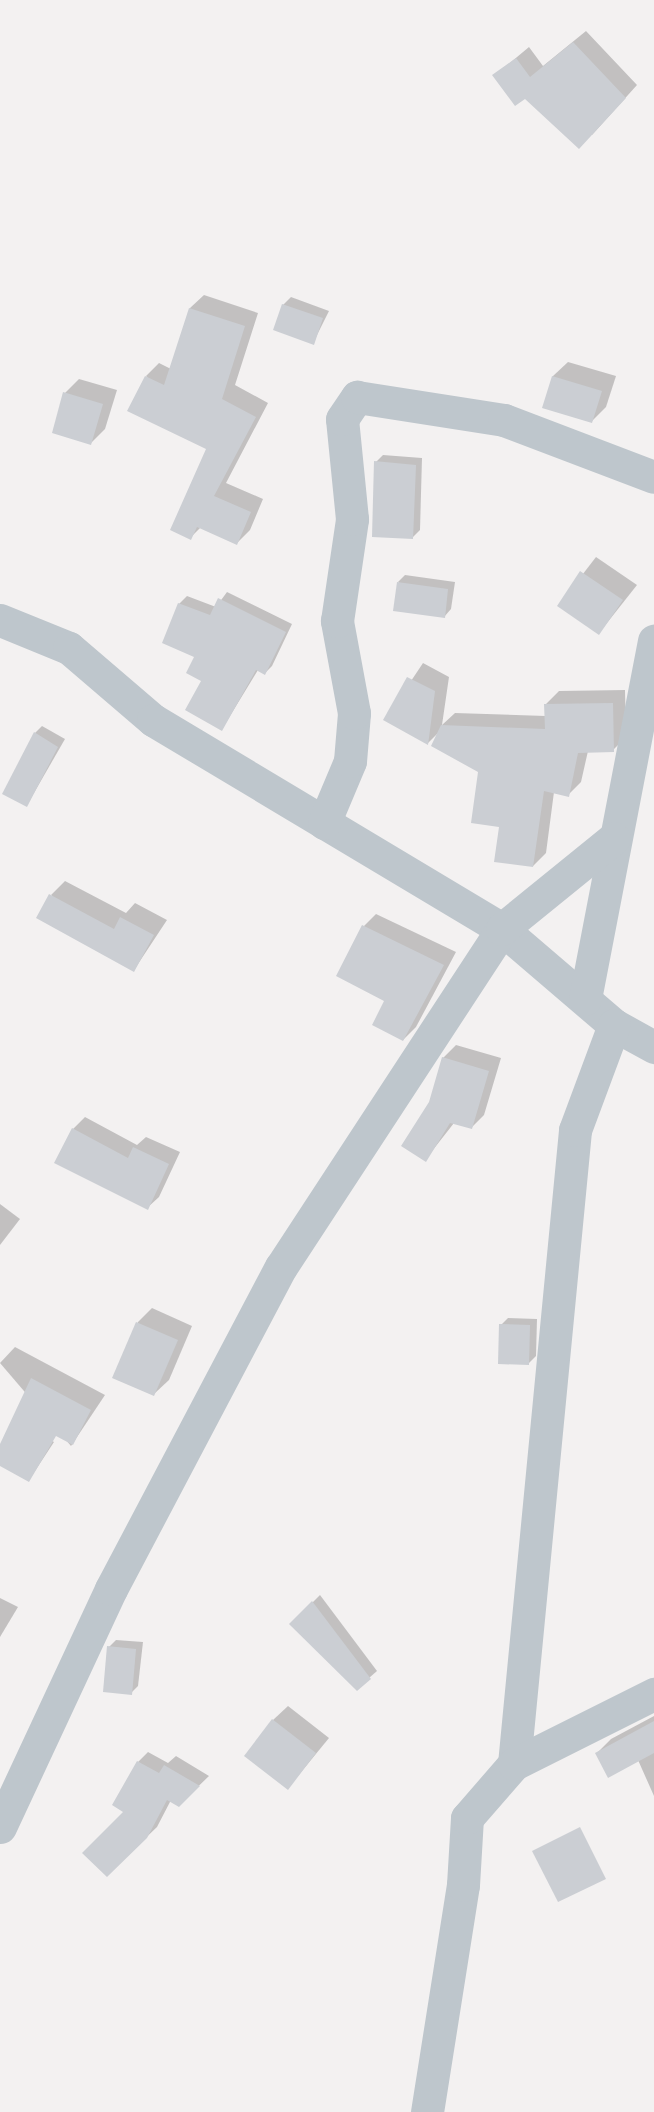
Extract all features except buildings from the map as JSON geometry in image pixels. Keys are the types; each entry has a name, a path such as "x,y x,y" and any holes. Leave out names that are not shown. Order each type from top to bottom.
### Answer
{"street":[{"path":"324,823 350,761 354,713 337,621 352,519 342,418 357,397 504,420 654,477"},
{"path":"0,620 69,648 153,720 502,929 614,1025 654,1047"},
{"path":"585,999 614,838 641,758 654,641"},
{"path":"0,1827 111,1589 281,1267 502,929 614,838"},
{"path":"514,1764 575,1130 614,1025"},
{"path":"427,2112 463,1885 467,1818 514,1764 654,1694"}]}
